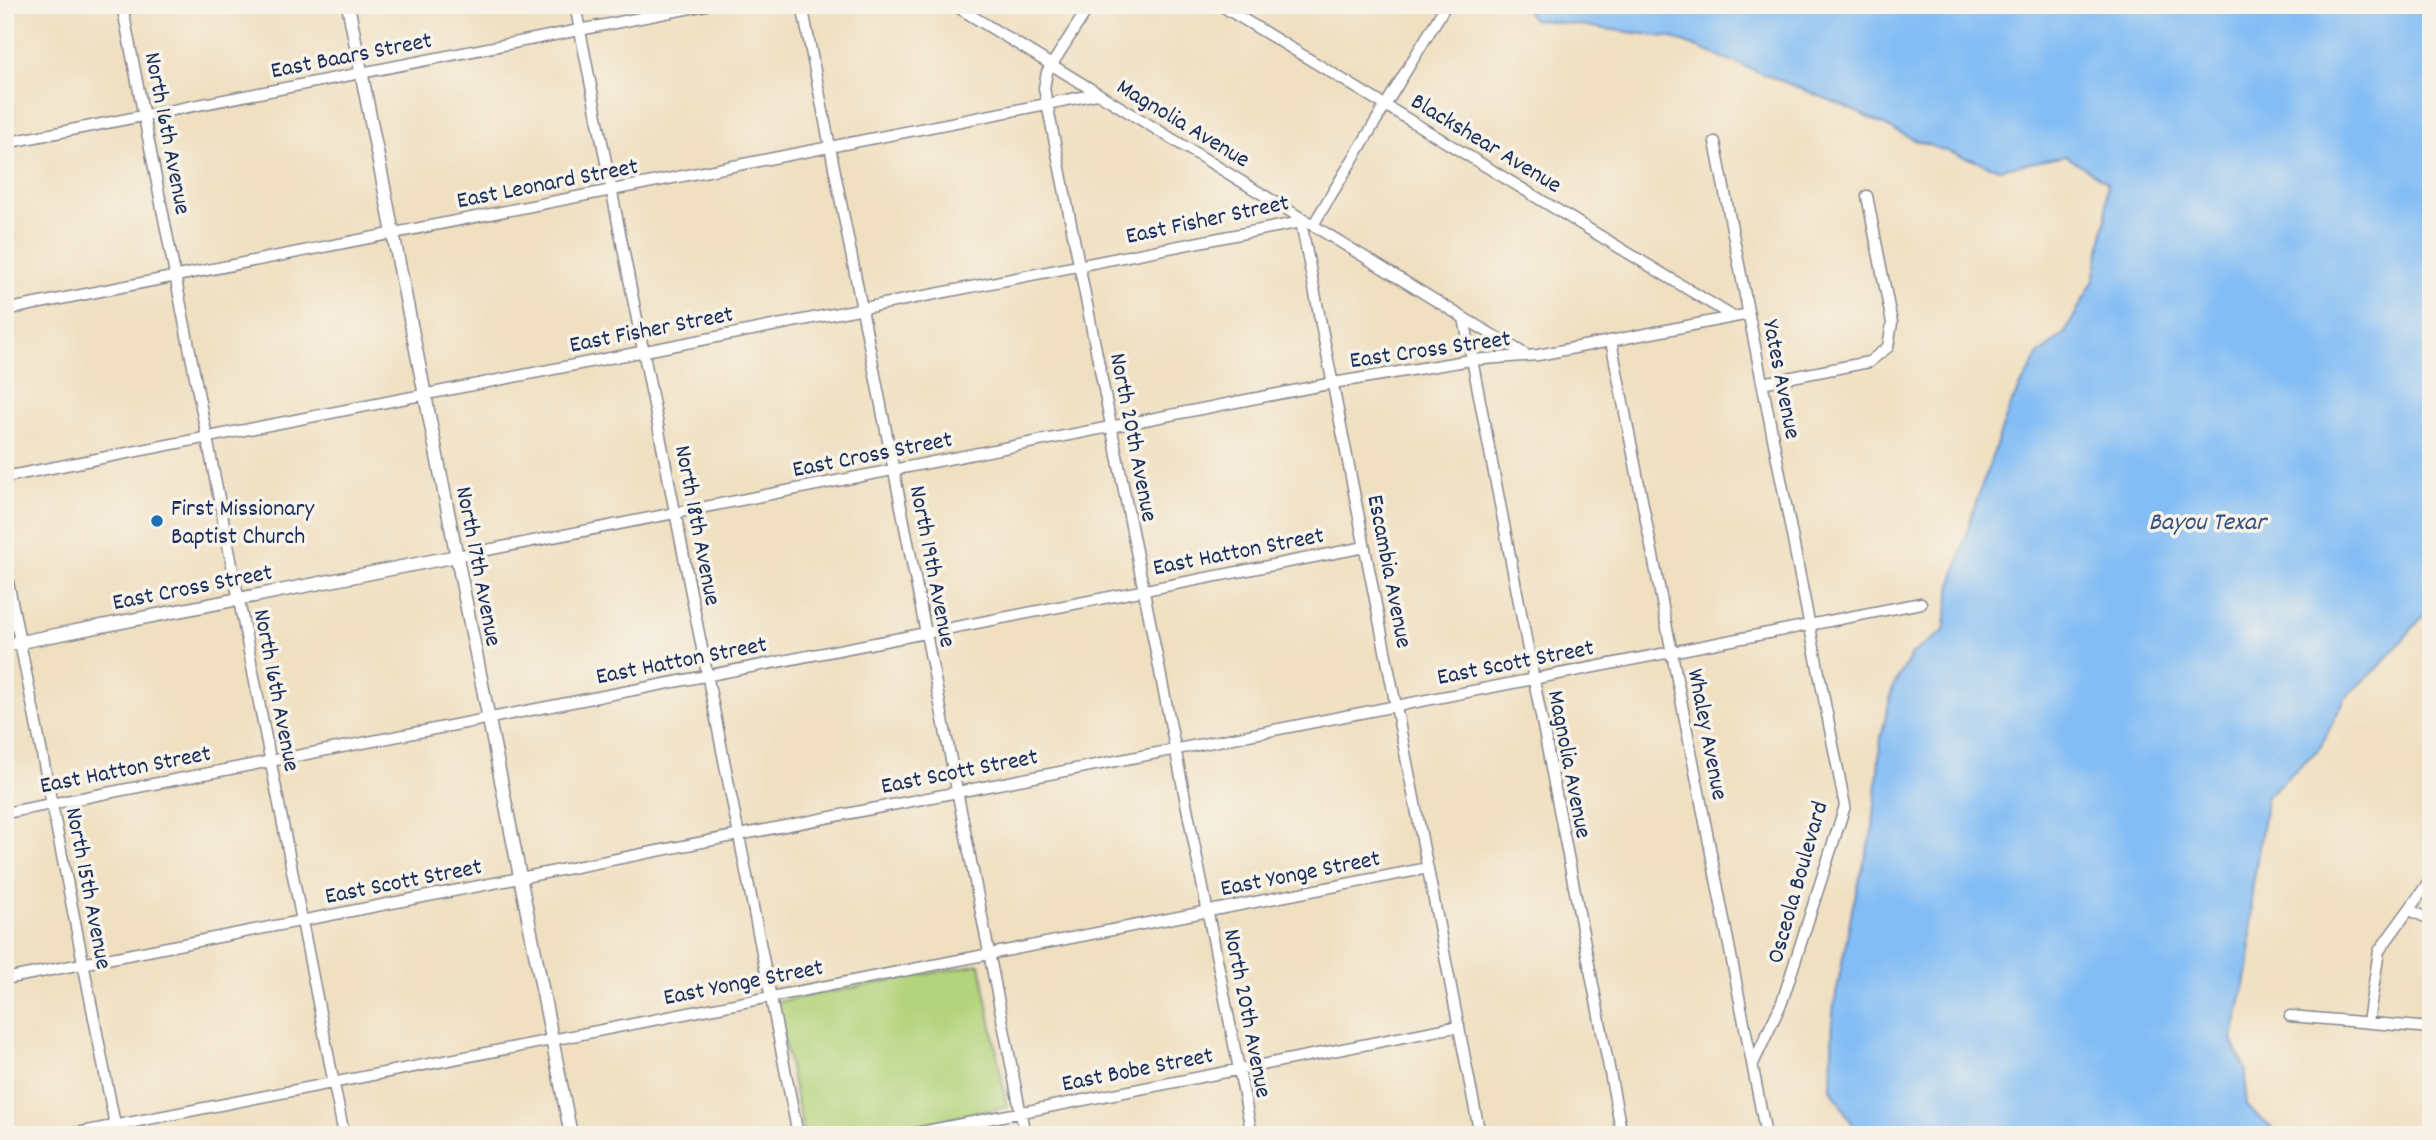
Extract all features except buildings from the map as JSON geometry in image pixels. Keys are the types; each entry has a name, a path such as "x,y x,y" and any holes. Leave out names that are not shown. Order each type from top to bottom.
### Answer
{"street":[{"name":"North 16th Avenue","path":"122,5 344,1135"},
{"name":"North 17th Avenue","path":"348,5 570,1135"},
{"name":"North 18th Avenue","path":"575,5 798,1135"},
{"name":"East Baars Street","path":"5,143 706,5"},
{"name":"North 19th Avenue","path":"802,5 1025,1135"},
{"name":"Magnolia Avenue","path":"954,5 1520,352 1538,355"},
{"name":"North 20th Avenue","path":"1090,5 1045,80 1048,106 1252,1135"},
{"name":"Blackshear Avenue","path":"1220,5 1732,316"},
{"path":"1306,222 1385,104 1446,5"},
{"name":"East Leonard Street","path":"5,310 1048,106 1097,94"},
{"name":"Yates Avenue","path":"1715,142 1810,624"},
{"path":"1762,383 1870,362 1888,347 1892,323 1867,196"},
{"name":"East Fisher Street","path":"5,477 1306,222"},
{"name":"Escambia Avenue","path":"1306,222 1333,383 1480,1135"},
{"name":"East Cross Street","path":"5,645 1333,383 1471,360 1538,355 1749,314"},
{"name":"Magnolia Avenue","path":"1464,318 1622,1135"},
{"name":"Whaley Avenue","path":"1611,341 1753,1063 1763,1134"},
{"name":"East Hatton Street","path":"5,813 1365,547"},
{"name":"North 15th Avenue","path":"5,566 116,1130"},
{"name":"East Scott Street","path":"5,979 1921,603"},
{"name":"Osceola Boulevard","path":"1753,1063 1782,1002 1845,806 1810,624"},
{"name":"East Yonge Street","path":"67,1135 116,1130 334,1082 1428,868"},
{"path":"2368,1022 2379,951 2431,879"},
{"path":"2410,910 2431,920"},
{"path":"2290,1016 2431,1028"},
{"name":"East Bobe Street","path":"906,1135 1459,1026"}],"green space":[{"path":"980,964 1007,1107 867,1135 804,1135 776,1002"}],"water":[{"name":"Bayou Texar","path":"1521,5 2431,5 2431,607 2380,666 2345,698 2320,748 2267,796 2252,891 2250,963 2232,1040 2246,1071 2246,1106 2280,1135 1853,1135 1856,1130 1831,1089 1833,1011 1853,905 1873,828 1881,737 1893,686 1913,653 1944,631 1950,592 1973,511 2010,406 2038,355 2065,333 2094,280 2106,219 2107,182 2066,156 1999,169 1917,141 1842,105 1673,38 1533,19"}],"place":[{"name":"First Missionary Baptist Church","path":"157,521"}]}
